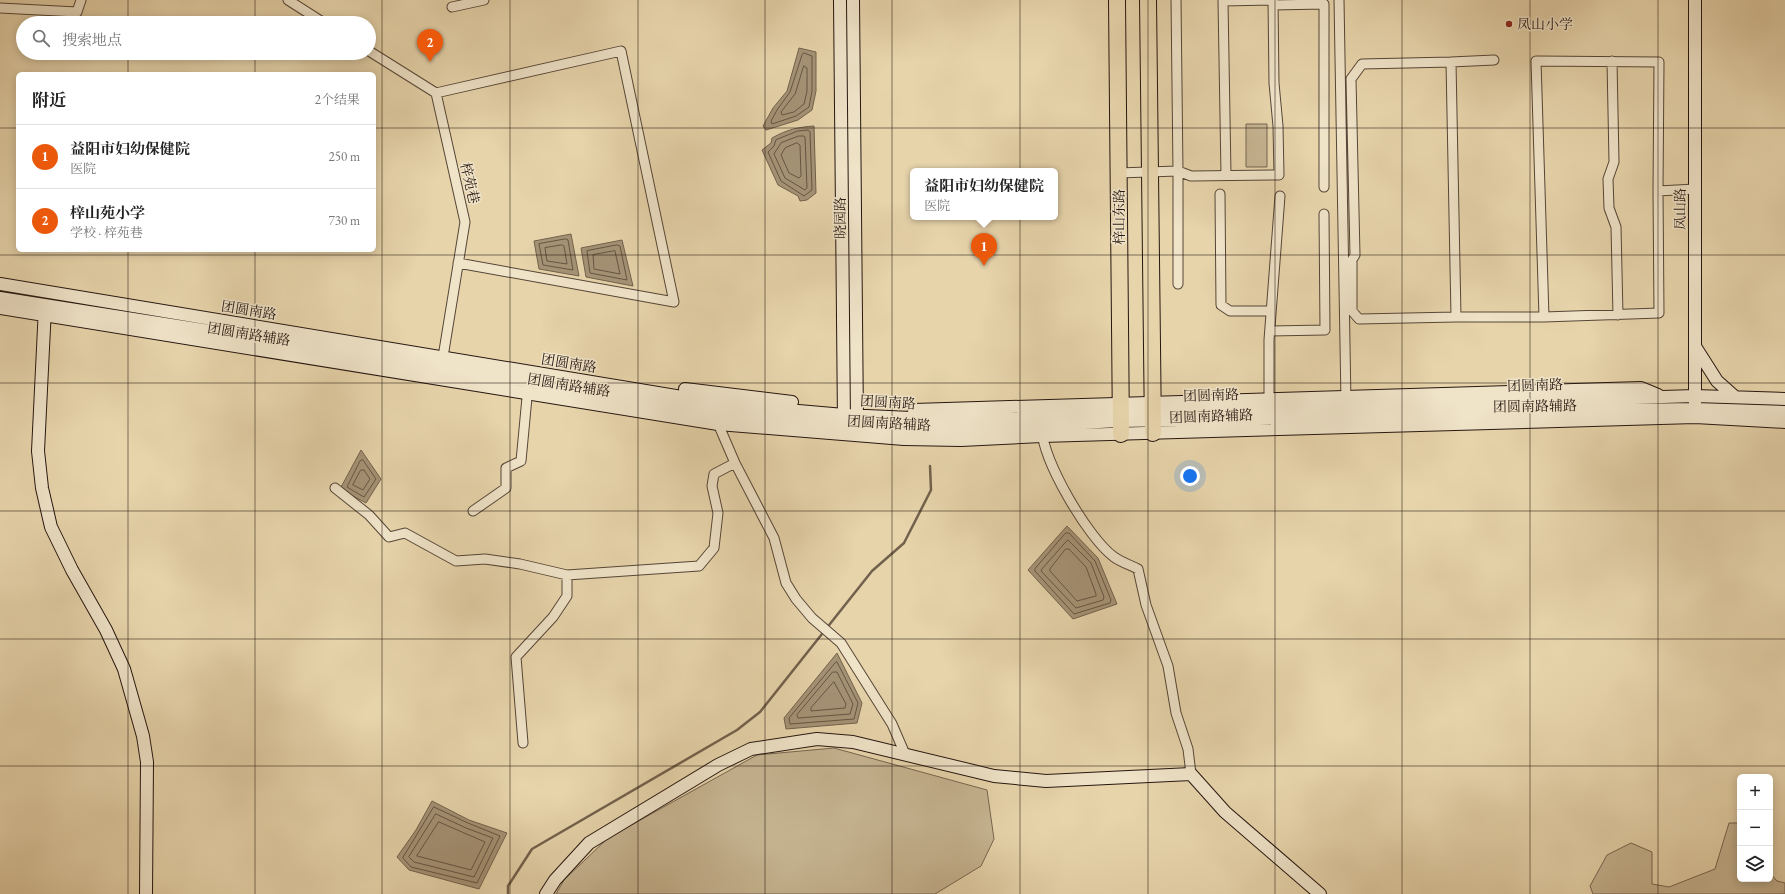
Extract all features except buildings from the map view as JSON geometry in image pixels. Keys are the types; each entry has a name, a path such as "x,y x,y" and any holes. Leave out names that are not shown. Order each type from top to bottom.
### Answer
{"highway":[{"name":"梓山东路","path":"1117,0 1120,417"},
{"path":"1148,0 1152,417"}],"street":[{"path":"0,8 77,12 81,0"},
{"path":"288,0 313,16"},
{"path":"452,7 484,0"},
{"name":"晓园路","path":"840,0 844,420"},
{"name":"晓园路","path":"853,0 857,421"},
{"path":"1176,0 1178,284"},
{"path":"1118,173 1178,171 1191,176 1279,175 1278,126 1274,83 1273,0 1223,1 1226,175"},
{"path":"1339,0 1346,401"},
{"name":"凤山路","path":"1695,0 1695,413"},
{"path":"1273,4 1324,4 1324,188"},
{"path":"376,55 436,94 620,51 674,302 458,263"},
{"path":"1494,60 1362,64 1351,79 1355,255 1352,260 1352,310 1359,319 1544,317 1659,313 1659,62 1536,61 1544,317"},
{"path":"1612,61 1614,162 1608,178 1609,208 1616,227 1618,314"},
{"path":"1451,62 1456,317"},
{"name":"梓苑巷","path":"436,94 465,222 444,353"},
{"path":"1658,191 1695,189"},
{"path":"1220,194 1221,305 1230,312 1271,311"},
{"path":"1269,404 1271,311 1280,196"},
{"path":"1270,332 1325,330 1324,214"},
{"name":"团圆南路辅路","path":"0,276 444,353"},
{"name":"团圆南路","path":"0,284 444,353 730,405 857,421 952,418 1152,417 1269,404 1346,401 1695,396 1785,399"},
{"path":"46,292 38,451 42,488 51,527 72,570 106,630 124,668 144,736 147,762 146,894"},
{"name":"团圆南路","path":"0,298 45,311 528,381 715,418 844,420"},
{"name":"团圆南路辅路","path":"0,308 45,311 527,394 715,418"},
{"path":"1695,347 1717,381 1737,397 1760,391 1785,392"},
{"path":"473,511 506,488 506,468 520,461 528,381"},
{"path":"930,410 952,418"},
{"name":"团圆南路辅路","path":"844,420 857,421 930,410 1120,417 1695,413 1785,422"},
{"path":"1695,413 1785,412"},
{"name":"团圆南路","path":"1042,430 1120,417"},
{"path":"715,418 734,463 774,538 786,583 796,599 812,618 842,643 892,724 905,754"},
{"name":"团圆南路辅路","path":"857,421 904,439 961,440 1042,430"},
{"path":"1042,430 1042,441 1067,495 1088,531 1113,556 1138,569 1146,605 1168,666 1176,713 1188,749 1191,774 1225,812 1320,894"},
{"path":"335,488 369,515 389,537 405,533 456,561 485,559 513,563 567,575 699,566 714,548 718,513 712,486 714,474 734,463"},
{"path":"523,743 516,657 552,617 567,596 567,575"},
{"path":"546,894 555,880 589,843 718,765 751,749 817,739 853,742 994,776 1046,780 1191,774"}],"shaded area":[{"path":"1246,124 1267,124 1267,167 1246,167"},
{"path":"834,748 987,790 994,839 981,866 935,894 556,894 564,880 608,838 757,755"},
{"path":"1729,823 1737,823 1737,882 1773,882 1773,876 1777,881 1785,883 1785,894 1593,894 1590,886 1607,855 1631,843 1652,852 1652,884 1669,887 1715,869"}],"water":[{"path":"799,48 816,52 816,91 812,110 798,120 766,130 763,126 773,108 787,91"},
{"path":"814,126 816,193 807,200 800,201 798,196 778,185 762,150 771,143 772,138 782,133 797,128"},
{"path":"571,234 579,276 539,269 534,241"},
{"path":"622,240 633,286 586,277 581,248"},
{"path":"361,450 381,479 366,503 340,489"},
{"path":"1067,526 1098,558 1117,604 1073,619 1028,570"},
{"path":"837,653 862,703 857,723 786,729 784,718"},
{"path":"432,801 469,820 507,833 479,889 409,870 397,857 416,830"}],"waterway":[{"path":"508,894 508,886 532,849 737,730 760,712 872,571 904,543 931,490 930,466"}],"place":[{"name":"凤山小学","path":"1509,24"},
{"name":"梓山苑小学","path":"430,62"},
{"name":"益阳市妇幼保健院","path":"984,266"}]}
